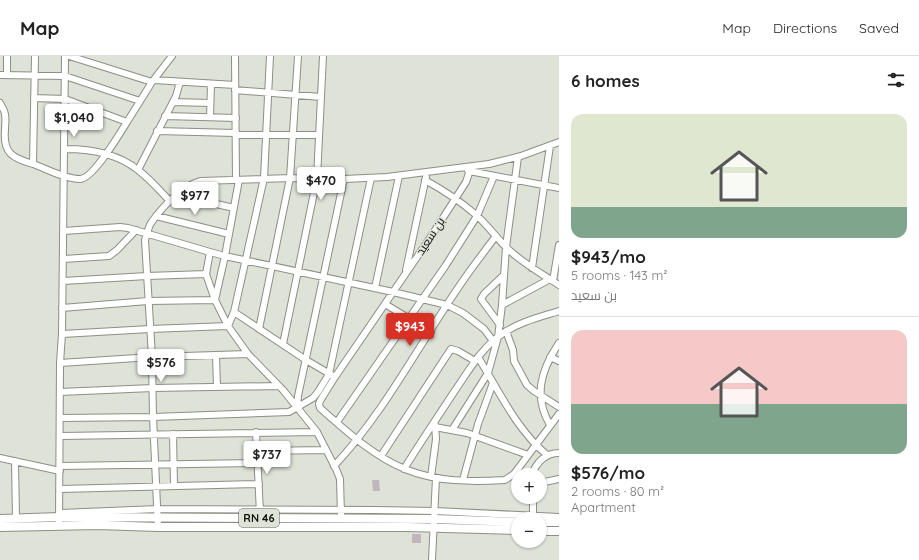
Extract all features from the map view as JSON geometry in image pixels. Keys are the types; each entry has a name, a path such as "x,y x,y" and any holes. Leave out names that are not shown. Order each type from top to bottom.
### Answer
{"main road":[{"name":"RN 46","path":"158,522 260,514 435,515 486,517 511,521"},
{"name":"RN 46","path":"0,527 60,518"},
{"name":"RN 46","path":"0,519 60,518 158,522 511,530"},
{"path":"547,522 559,522"},
{"path":"547,531 559,531"}],"street":[{"path":"7,75 8,56"},
{"path":"33,164 35,56"},
{"path":"65,56 64,259 60,363 60,518 158,509 260,514 256,432"},
{"path":"69,56 153,81 211,84 268,92 321,97"},
{"path":"0,103 5,114 4,141 6,148 15,157 64,176 81,179 85,178 99,164 153,81 172,56"},
{"path":"215,300 234,208 238,180 235,56"},
{"path":"228,326 234,312 264,178 270,56"},
{"path":"259,329 290,178 298,56"},
{"path":"283,344 317,178 323,56"},
{"path":"0,75 65,76 140,101"},
{"path":"138,170 173,102 180,82"},
{"path":"210,117 211,84"},
{"path":"34,98 65,99 127,122"},
{"path":"173,102 210,103"},
{"path":"165,116 236,118"},
{"path":"157,131 266,135 319,135"},
{"path":"158,522 152,357 145,240 149,227 156,216 170,201 196,182 264,178 371,178 468,169 518,157 559,142"},
{"path":"532,268 550,146"},
{"path":"65,149 91,150 106,154 138,170 170,201"},
{"path":"452,430 488,373 495,339 500,326 506,247 518,157"},
{"path":"468,169 494,176 559,188"},
{"name":"بن سعيد","path":"153,417 289,412 313,398 332,376 385,304 468,178 468,169"},
{"path":"405,274 427,172"},
{"path":"375,288 398,176"},
{"path":"337,422 423,299 477,216 494,176"},
{"name":"بن سعيد","path":"332,376 349,283 371,178"},
{"path":"296,407 344,179"},
{"path":"425,180 455,198 477,216 506,247 532,268 554,282"},
{"path":"177,195 234,208"},
{"path":"156,216 229,234"},
{"path":"64,231 120,227 136,230 224,256 272,265 447,305 463,313 495,339"},
{"path":"64,259 109,256 117,250 136,230"},
{"path":"334,466 357,440 431,332 447,305 496,236"},
{"path":"554,282 559,245"},
{"path":"210,252 206,274 215,300 228,326 248,354 287,396 317,432 340,479 341,515"},
{"path":"63,281 206,274"},
{"path":"500,326 481,299 484,294 503,276"},
{"path":"502,305 554,282"},
{"path":"62,308 148,301 215,300"},
{"path":"385,304 431,332"},
{"path":"404,469 477,359 495,339 506,331 534,319 559,311"},
{"path":"234,312 332,376 319,404 320,408 357,440 404,469 434,477 462,480 505,480 514,474 559,414"},
{"path":"62,334 228,326"},
{"path":"506,331 513,350 514,361 527,385 559,407"},
{"path":"550,425 543,412 540,395 547,363 559,343"},
{"path":"381,456 451,349 455,349 477,359 488,373 511,412 536,445 547,455"},
{"path":"60,363 152,357 248,354"},
{"path":"216,355 217,387"},
{"path":"550,357 559,361"},
{"path":"462,480 474,436 493,383"},
{"path":"60,392 153,388 278,386"},
{"path":"60,418 153,417"},
{"path":"434,424 528,455"},
{"path":"432,560 435,515 434,477 436,440 434,424"},
{"path":"61,436 317,432"},
{"path":"173,434 174,486"},
{"path":"257,451 326,450"},
{"path":"536,468 542,458 547,455 559,453"},
{"path":"0,458 60,469 173,464 258,463"},
{"path":"15,461 16,518"},
{"path":"547,481 559,480"},
{"path":"60,489 259,484"},
{"path":"486,517 511,516"},
{"path":"547,517 559,517"}],"building":[{"path":"372,480 379,480 380,491 373,491"},
{"path":"412,534 421,534 421,543 412,543"}]}
